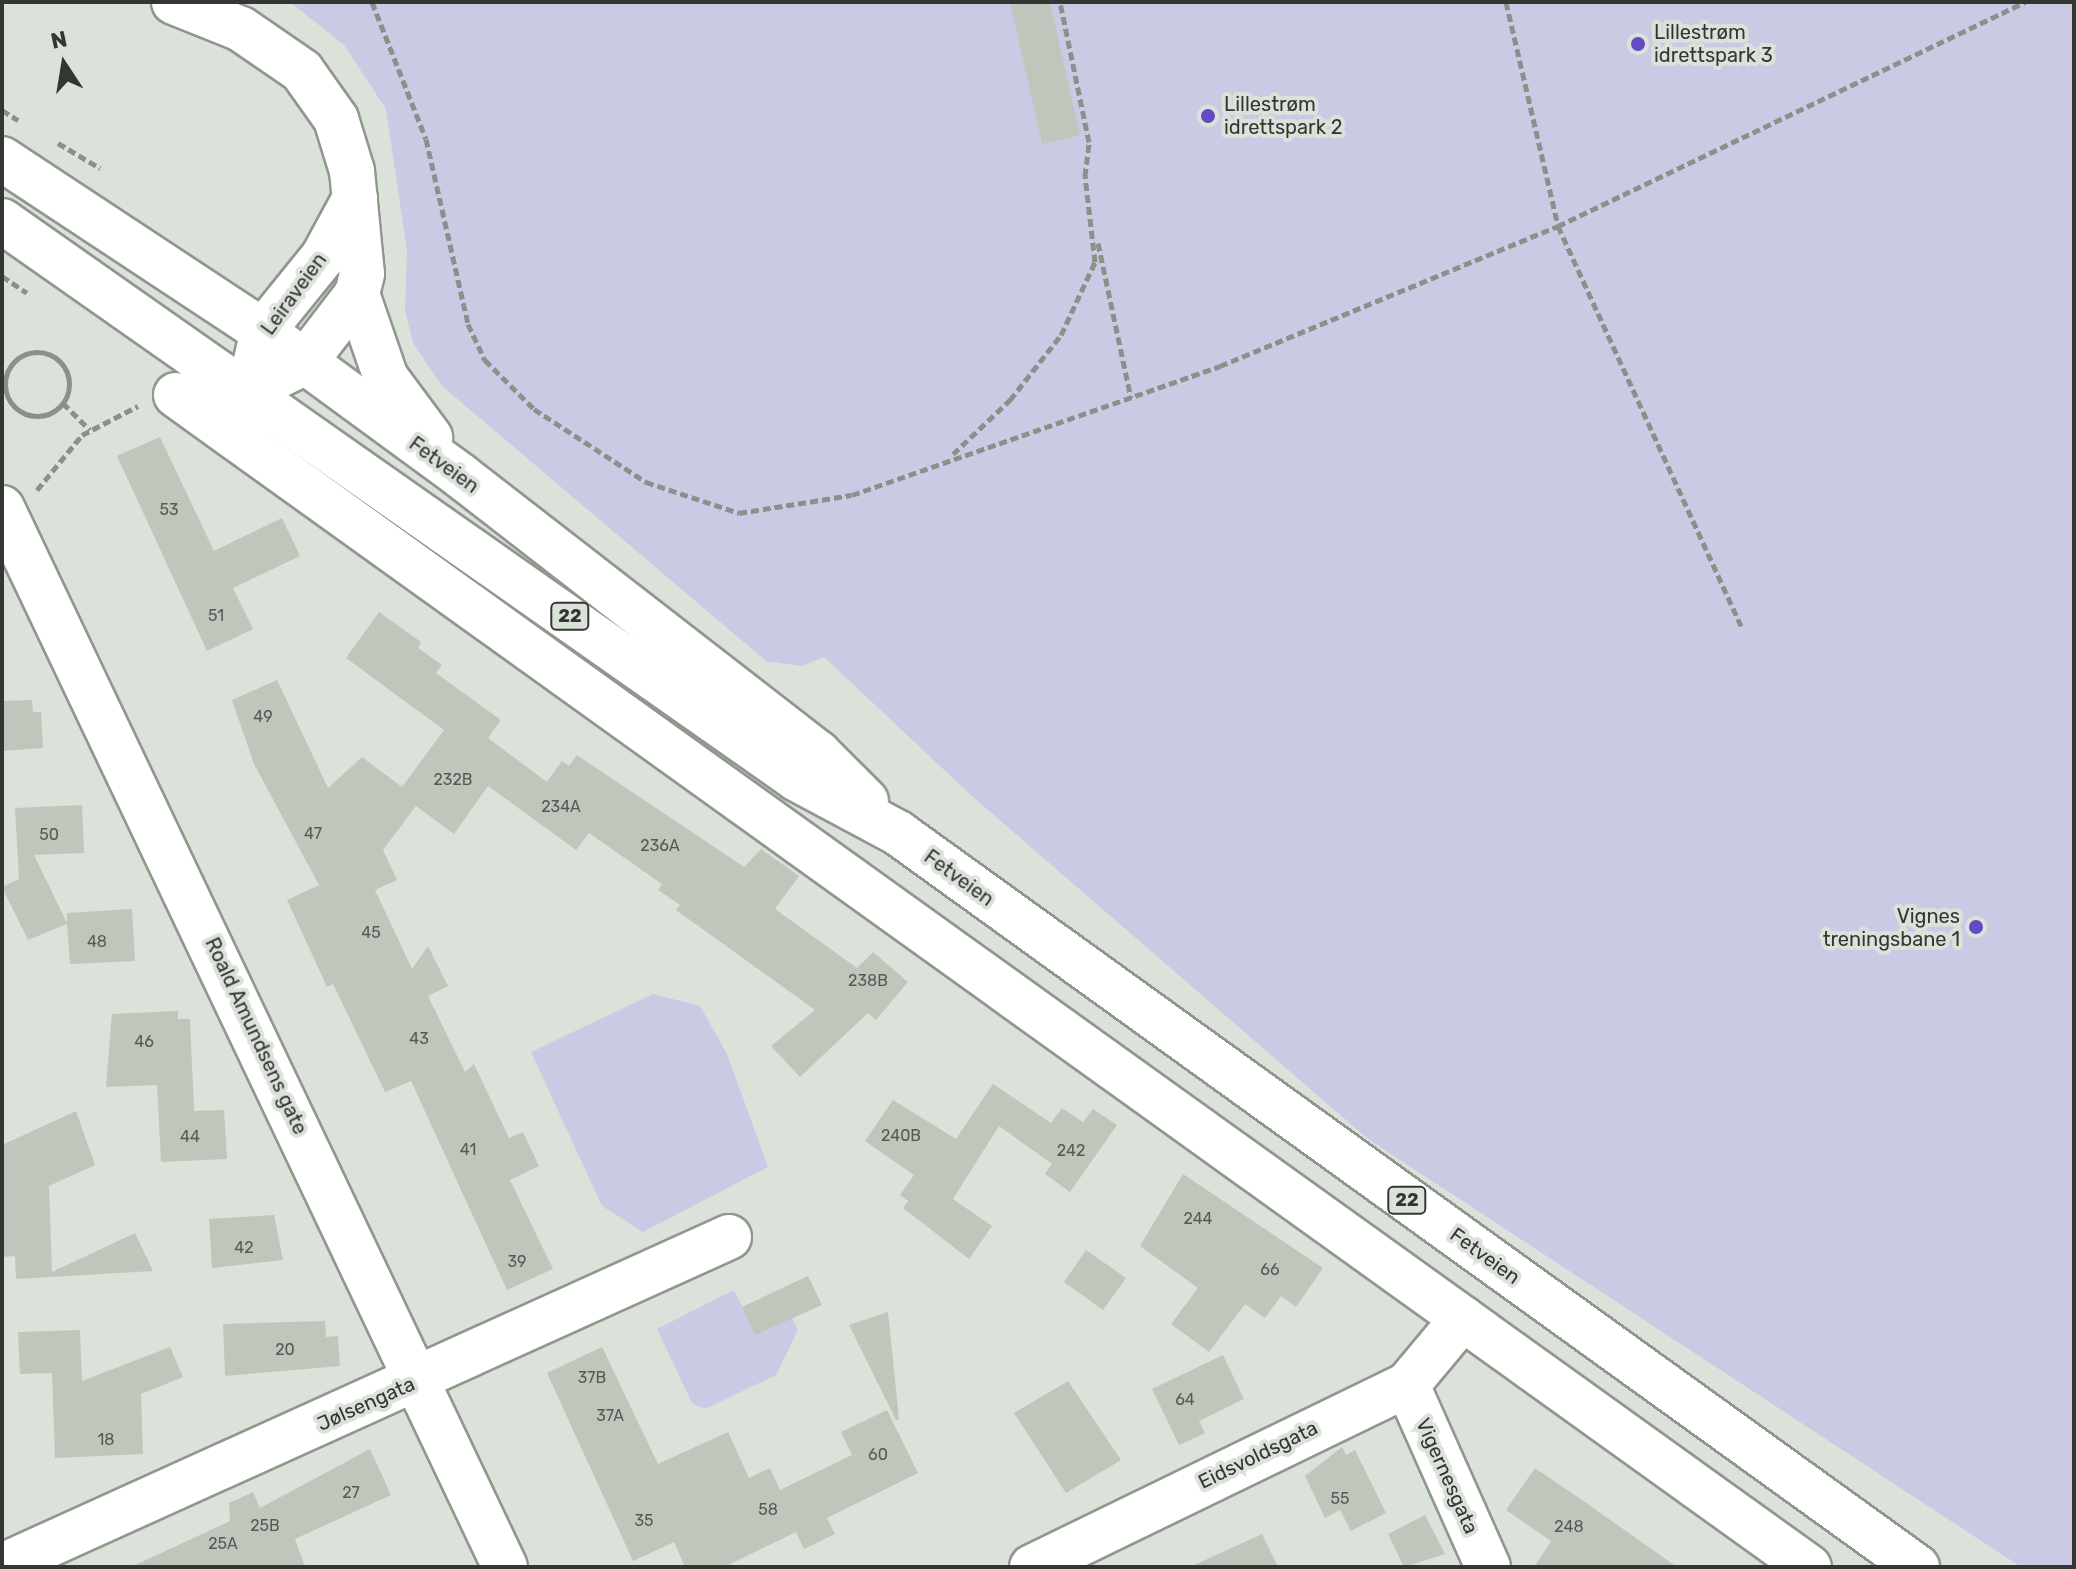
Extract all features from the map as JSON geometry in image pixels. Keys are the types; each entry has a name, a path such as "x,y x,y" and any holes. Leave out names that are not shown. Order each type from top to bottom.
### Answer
{"main road":[{"name":"Leiraveien","path":"174,2 241,29 302,71 336,119 355,198 362,274 357,294"},
{"name":"Fetveien","path":"2,159 263,331 461,476 818,753 898,833"},
{"name":"Leiraveien","path":"249,390 263,331 323,257 355,198"},
{"name":"Fetveien","path":"2,221 249,390 797,779 898,833 1917,1567"},
{"path":"249,390 304,363 357,294"},
{"path":"357,294 386,378 461,476"},
{"path":"176,395 1809,1567"},
{"name":"Roald Amundsens gate","path":"7,515 505,1567"},
{"name":"Jølsengata","path":"2,1566 419,1380 729,1237"},
{"name":"Eidsvoldsgata","path":"1032,1567 1407,1385 1463,1318"},
{"name":"Vigernesgata","path":"1407,1385 1488,1567"}],"path":[{"path":"372,2 426,139 468,324 494,371 534,409 646,482 739,513 852,495 950,457 1131,398 1558,226 2025,2"},
{"path":"1060,2 1089,142 1085,176 1131,398"},
{"path":"1506,2 1558,226 1741,626"},
{"path":"950,457 1010,400 1061,335 1088,288 1094,222"},
{"path":"2,361 10,364 41,351 57,358 69,388 63,403 41,415 17,410 4,380 10,364"},
{"path":"7,515 90,430 176,395"},
{"path":"63,403 90,430"}],"shaded area":[{"path":"290,2 2074,2 2074,1567 2021,1567 1368,1139 973,797 824,657 802,666 766,661 442,386 413,343 405,311 407,251 386,109 344,45"},
{"path":"653,994 700,1006 727,1054 768,1167 643,1232 602,1206 531,1052"},
{"path":"734,1290 754,1331 790,1314 798,1330 776,1375 705,1409 692,1403 657,1329"}],"building":[{"path":"1010,2 1050,2 1080,135 1042,144"},
{"path":"160,437 214,551 282,518 300,556 233,588 253,629 207,651 117,456"},
{"path":"379,612 421,642 418,648 442,665 436,673 501,720 488,738 547,782 562,761 569,766 577,755 744,867 761,849 799,876 775,909 857,968 873,952 908,982 876,1020 868,1013 800,1077 771,1046 815,1010 676,910 680,905 658,890 662,884 589,833 576,850 488,786 454,834 416,806 383,850 397,880 375,890 412,969 428,946 448,986 428,996 465,1072 474,1064 509,1138 523,1132 539,1166 510,1180 553,1269 507,1290 411,1081 385,1092 333,984 327,987 287,900 319,885 254,764 232,700 277,680 328,788 362,757 402,787 444,730 346,658"},
{"path":"32,700 33,712 41,712 43,748 2,751 2,701"},
{"path":"82,805 84,853 34,855 67,923 67,913 132,909 135,961 70,964 67,924 28,940 2,887 19,879 15,808"},
{"path":"178,1011 178,1019 190,1019 194,1111 224,1110 227,1159 161,1162 157,1085 106,1087 112,1014"},
{"path":"993,1084 1051,1123 1062,1108 1083,1122 1093,1109 1117,1125 1070,1192 1045,1174 1052,1164 999,1126 953,1199 992,1226 969,1259 903,1208 908,1201 900,1195 914,1175 865,1141 893,1100 956,1139"},
{"path":"76,1111 95,1165 49,1186 52,1272 135,1233 153,1271 16,1279 15,1256 2,1257 2,1145"},
{"path":"1183,1174 1323,1268 1296,1307 1281,1296 1265,1318 1245,1304 1209,1352 1171,1324 1198,1288 1140,1246"},
{"path":"274,1215 283,1260 212,1268 209,1219"},
{"path":"1086,1250 1126,1278 1103,1310 1064,1282"},
{"path":"808,1276 822,1305 755,1335 742,1307"},
{"path":"888,1312 899,1419 896,1420 849,1325"},
{"path":"325,1321 326,1337 338,1336 340,1366 225,1376 223,1324"},
{"path":"80,1330 82,1381 170,1347 183,1377 141,1394 143,1454 55,1458 52,1373 20,1374 18,1332"},
{"path":"602,1347 658,1464 728,1432 749,1478 770,1468 780,1490 852,1455 841,1432 887,1410 918,1473 827,1518 835,1534 804,1549 796,1532 724,1567 685,1567 674,1542 633,1561 547,1373"},
{"path":"1223,1355 1244,1399 1199,1421 1205,1433 1179,1445 1152,1389"},
{"path":"1068,1381 1121,1460 1066,1493 1014,1413"},
{"path":"1342,1447 1346,1455 1355,1450 1386,1513 1351,1531 1340,1510 1325,1518 1305,1476"},
{"path":"370,1449 391,1495 295,1539 305,1567 131,1567 230,1521 229,1503 253,1492 260,1508"},
{"path":"1535,1468 1677,1567 1534,1567 1551,1541 1506,1510"},
{"path":"1425,1515 1445,1554 1404,1567 1388,1534"},
{"path":"1262,1534 1278,1567 1190,1567"}],"place":[{"name":"Lillestrøm idrettspark 3","path":"1638,44"},
{"name":"Lillestrøm idrettspark 2","path":"1208,116"},
{"name":"Vignes treningsbane 1","path":"1976,927"}]}
